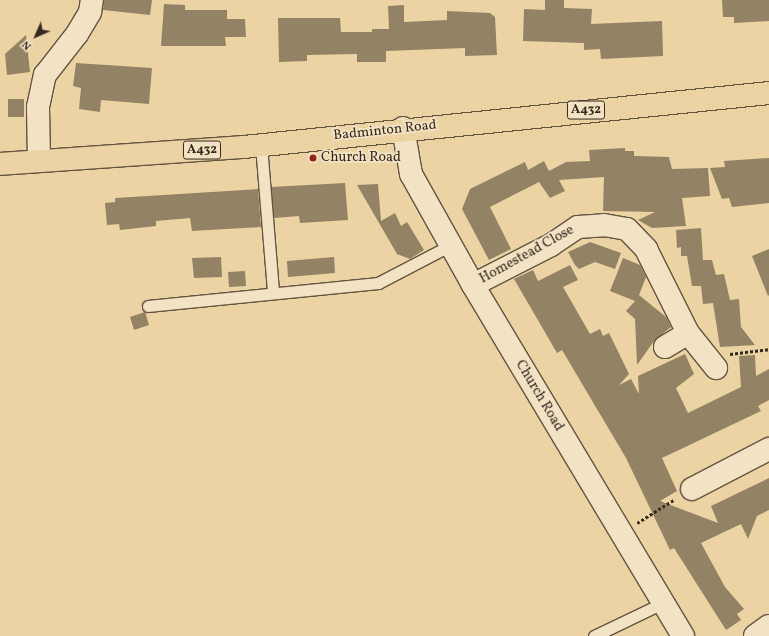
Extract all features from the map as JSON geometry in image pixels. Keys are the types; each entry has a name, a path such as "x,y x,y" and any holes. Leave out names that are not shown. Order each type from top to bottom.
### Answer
{"main road":[{"name":"Badminton Road","path":"0,164 261,145 403,128 769,93"}],"street":[{"path":"39,160 38,108 45,75 77,34 90,12 92,0"},
{"name":"Church Road","path":"403,128 411,174 450,245 683,636"},
{"name":"Homestead Close","path":"473,285 551,245 578,227 604,225 626,229 646,249 688,333 710,363"},
{"path":"665,347 688,333"},
{"path":"692,489 769,449"},
{"path":"755,636 769,626"}],"lane":[{"path":"261,145 273,292"},
{"path":"148,306 273,292 378,283 450,245"},
{"path":"594,636 663,603"}],"path":[{"path":"710,363 769,349"},
{"path":"621,533 692,489"}],"building":[{"path":"104,0 152,0 150,15 103,10"},
{"path":"545,0 564,0 564,8 592,9 591,24 662,21 663,56 601,59 600,49 584,50 584,43 523,41 524,9 545,10"},
{"path":"722,0 769,0 769,21 734,23 734,17 723,17"},
{"path":"164,4 185,5 185,10 227,10 227,19 245,19 246,37 225,37 226,46 161,46"},
{"path":"404,5 404,22 447,20 447,11 490,13 495,17 497,55 465,56 465,48 386,51 386,62 357,62 357,54 307,55 307,61 279,62 278,18 340,18 341,32 372,32 372,29 389,29 388,6"},
{"path":"26,35 30,72 7,75 5,54"},
{"path":"76,63 152,68 149,104 101,100 100,112 79,109 81,88 73,86"},
{"path":"8,99 24,99 24,117 8,117"},
{"path":"625,148 625,151 634,151 634,156 669,157 672,169 708,168 710,196 682,198 686,226 652,228 638,220 655,212 603,211 604,177 559,180 565,191 550,198 539,182 490,207 511,249 489,260 462,209 470,189 525,162 528,170 544,161 549,171 566,162 590,161 589,150"},
{"path":"769,158 769,203 732,207 729,198 722,199 710,168 725,167 724,161"},
{"path":"345,183 348,220 300,223 299,216 274,218 271,187"},
{"path":"378,184 381,221 395,213 401,226 407,222 424,250 410,259 397,254 357,185"},
{"path":"258,189 261,227 192,231 190,218 156,221 156,226 120,230 119,224 107,225 105,203 115,202 115,198"},
{"path":"701,228 703,260 712,260 716,275 724,274 730,300 739,299 741,327 755,345 720,347 713,303 703,304 701,286 692,286 687,256 681,256 681,247 677,248 676,230"},
{"path":"590,242 621,253 615,269 595,262 579,269 575,265 568,252"},
{"path":"769,249 769,295 768,296 752,256"},
{"path":"221,257 222,277 194,278 192,258"},
{"path":"334,257 335,273 288,277 287,261"},
{"path":"623,258 640,265 646,277 639,295 666,317 671,327 654,341 637,365 635,319 626,311 635,301 610,291"},
{"path":"570,265 578,280 563,287 590,334 600,329 603,336 609,333 629,374 619,385 631,379 639,394 638,376 685,354 694,374 676,388 688,413 741,387 739,356 755,355 756,376 769,369 769,400 758,406 761,411 662,458 677,491 660,501 718,523 711,506 769,478 769,510 757,516 748,539 741,524 701,543 725,587 744,609 737,614 741,620 726,630 674,548 670,550 626,458 562,350 557,353 514,279 533,270 538,281"},
{"path":"245,271 246,286 229,287 228,272"},
{"path":"145,312 149,325 134,330 130,317"}],"place":[{"name":"Church Road","path":"313,158"}]}
